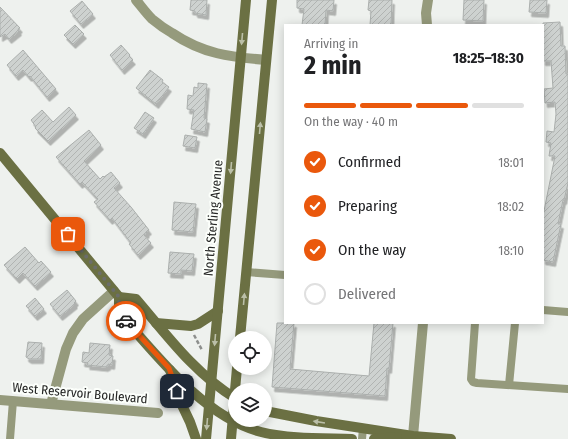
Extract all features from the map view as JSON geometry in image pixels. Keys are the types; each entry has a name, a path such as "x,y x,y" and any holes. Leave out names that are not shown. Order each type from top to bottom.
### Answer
{"main road":[{"name":"North Sterling Avenue","path":"206,439 246,0"},
{"path":"241,331 272,0"},
{"path":"0,153 116,294 119,313 169,368 194,392 209,405 228,417"},
{"path":"116,294 136,299 211,382 228,390"},
{"path":"156,322 191,326 198,324 218,311"},
{"path":"169,368 181,403 196,439"},
{"path":"272,413 290,417 413,436 452,439"},
{"path":"231,439 232,427"},
{"path":"247,427 261,432 283,436"},
{"path":"259,439 271,436 352,439"},
{"path":"374,439 413,436"}],"street":[{"path":"136,0 144,11 159,25 185,41 202,49 241,58 266,60"},
{"path":"427,24 426,13 428,0"},
{"path":"52,404 66,349 73,333 83,319 116,294"},
{"path":"413,436 422,324"},
{"name":"West Reservoir Boulevard","path":"0,400 158,413"}],"lane":[{"path":"246,272 284,275"},
{"path":"544,310 568,312"},
{"path":"475,324 471,380 473,382 568,389"},
{"path":"510,385 515,324"},
{"path":"10,439 13,401"},
{"path":"339,439 340,425"},
{"path":"362,439 363,428"}],"path":[{"path":"193,333 205,354"}],"building":[{"path":"191,0 207,0 206,15 195,13 195,11 190,10"},
{"path":"297,0 334,0 333,11 326,10 325,24 302,24 304,9 297,8"},
{"path":"369,0 392,0 391,24 370,24 371,11 368,10"},
{"path":"464,0 484,0 483,21 463,20"},
{"path":"530,0 547,0 546,13 529,12"},
{"path":"82,1 93,14 81,24 70,11"},
{"path":"0,7 20,28 18,29 19,31 9,39 5,34 0,37"},
{"path":"560,22 561,46 565,46 566,74 568,74 568,183 558,224 561,224 553,262 544,260 544,211 555,156 549,156 551,143 546,142 547,131 554,132 556,114 555,102 545,103 544,89 553,88 551,61 544,61 543,23"},
{"path":"75,25 84,34 73,44 64,35"},
{"path":"121,45 133,60 122,70 110,55"},
{"path":"23,50 56,89 47,97 30,76 29,77 23,70 16,76 7,65"},
{"path":"150,70 163,80 162,82 169,87 156,104 136,88"},
{"path":"198,83 207,84 204,118 207,119 205,132 191,129 194,110 187,109 188,95 193,96 194,87 198,88"},
{"path":"69,107 76,115 48,141 35,128 36,127 31,120 42,110 53,122"},
{"path":"145,112 154,118 143,134 134,128"},
{"path":"89,130 101,145 84,161 100,179 111,172 120,183 114,188 149,230 144,235 151,243 138,255 112,218 110,220 94,202 98,199 82,182 80,184 56,157"},
{"path":"185,135 197,137 195,148 183,146"},
{"path":"174,202 196,204 193,232 172,230"},
{"path":"25,247 39,263 41,261 51,272 35,286 23,273 17,279 4,265"},
{"path":"170,252 194,254 192,271 181,270 181,274 168,273"},
{"path":"67,290 76,301 74,303 75,304 60,316 50,304"},
{"path":"35,298 44,309 35,316 26,306"},
{"path":"277,323 294,324 290,369 369,376 374,324 393,324 385,396 272,387"},
{"path":"28,342 42,343 41,359 29,359 26,357"},
{"path":"90,343 110,345 109,355 113,356 112,365 108,364 106,367 87,365 88,363 82,362 83,352 89,353"}],"way so far":[{"path":"68,234 119,297 119,313 126,321"}],"route":[{"path":"126,321 169,368 177,391"}]}
